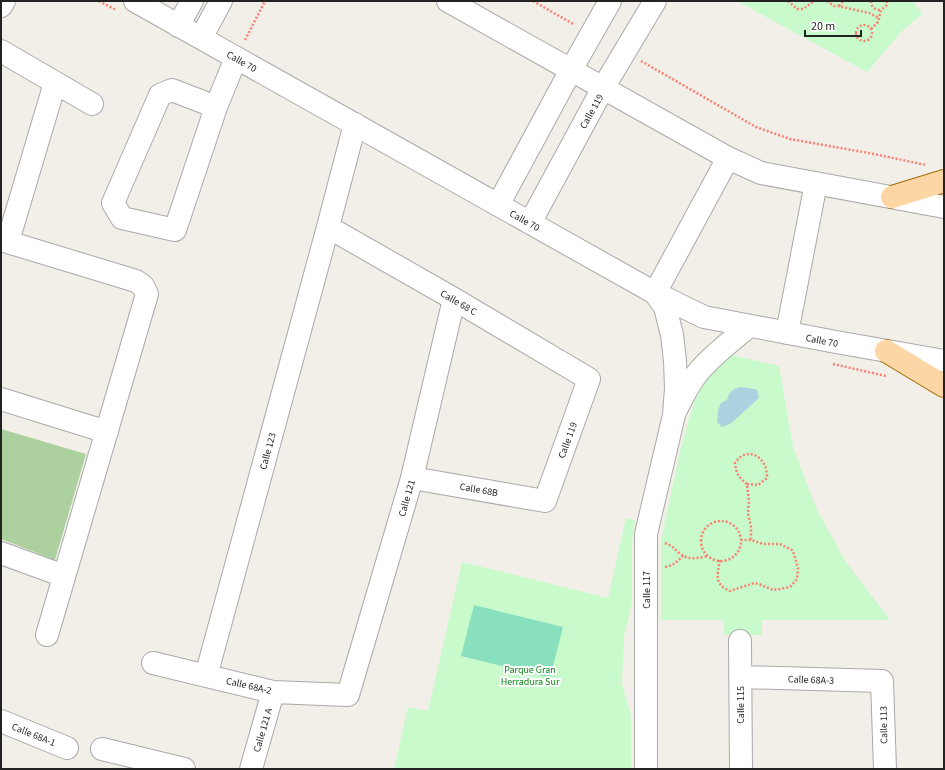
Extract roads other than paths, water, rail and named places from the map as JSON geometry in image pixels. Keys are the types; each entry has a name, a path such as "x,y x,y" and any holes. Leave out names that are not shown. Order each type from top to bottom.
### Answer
{"main road":[{"path":"892,197 944,181"},
{"path":"886,351 944,386"}],"street":[{"path":"1,6 4,1"},
{"name":"Calle 70","path":"134,1 655,293 704,317 944,361"},
{"path":"178,26 192,1"},
{"path":"201,38 221,1"},
{"path":"448,1 728,158 761,173 944,207"},
{"path":"498,205 610,1"},
{"name":"Calle 119","path":"530,223 603,88 655,1"},
{"path":"1,51 92,104"},
{"path":"216,107 172,90 160,95 113,203 122,218 174,230 222,90 236,58"},
{"path":"47,635 147,294 143,286 136,280 5,240 55,83"},
{"name":"Calle 123","path":"206,676 355,124"},
{"path":"655,293 728,158"},
{"path":"787,333 816,183"},
{"name":"Calle 68 C","path":"328,227 454,299 588,379"},
{"name":"Calle 117","path":"646,769 646,534 674,415 675,381 672,335 665,307 655,293"},
{"name":"Calle 121","path":"348,695 412,478 454,299"},
{"name":"Calle 117","path":"674,415 685,393 700,370 719,351 750,326"},
{"name":"Calle 119","path":"545,501 588,379"},
{"path":"1,399 107,432"},
{"name":"Calle 68B","path":"412,478 545,501"},
{"path":"1,554 64,576"},
{"name":"Calle 115","path":"740,641 741,769"},
{"name":"Calle 68A-2","path":"152,663 273,692 348,695"},
{"name":"Calle 68A-3","path":"740,677 882,681"},
{"name":"Calle 113","path":"882,681 885,769"},
{"name":"Calle 121 A","path":"251,769 273,692"},
{"name":"Calle 68A-1","path":"1,721 67,748"},
{"path":"102,749 184,769"}],"water":[{"path":"741,387 757,390 759,398 730,424 722,427 717,422 718,410 721,403 727,400 729,394 734,389"}],"park label":[{"name":"Parque Gran Herradura Sur","path":"530,674"}]}
